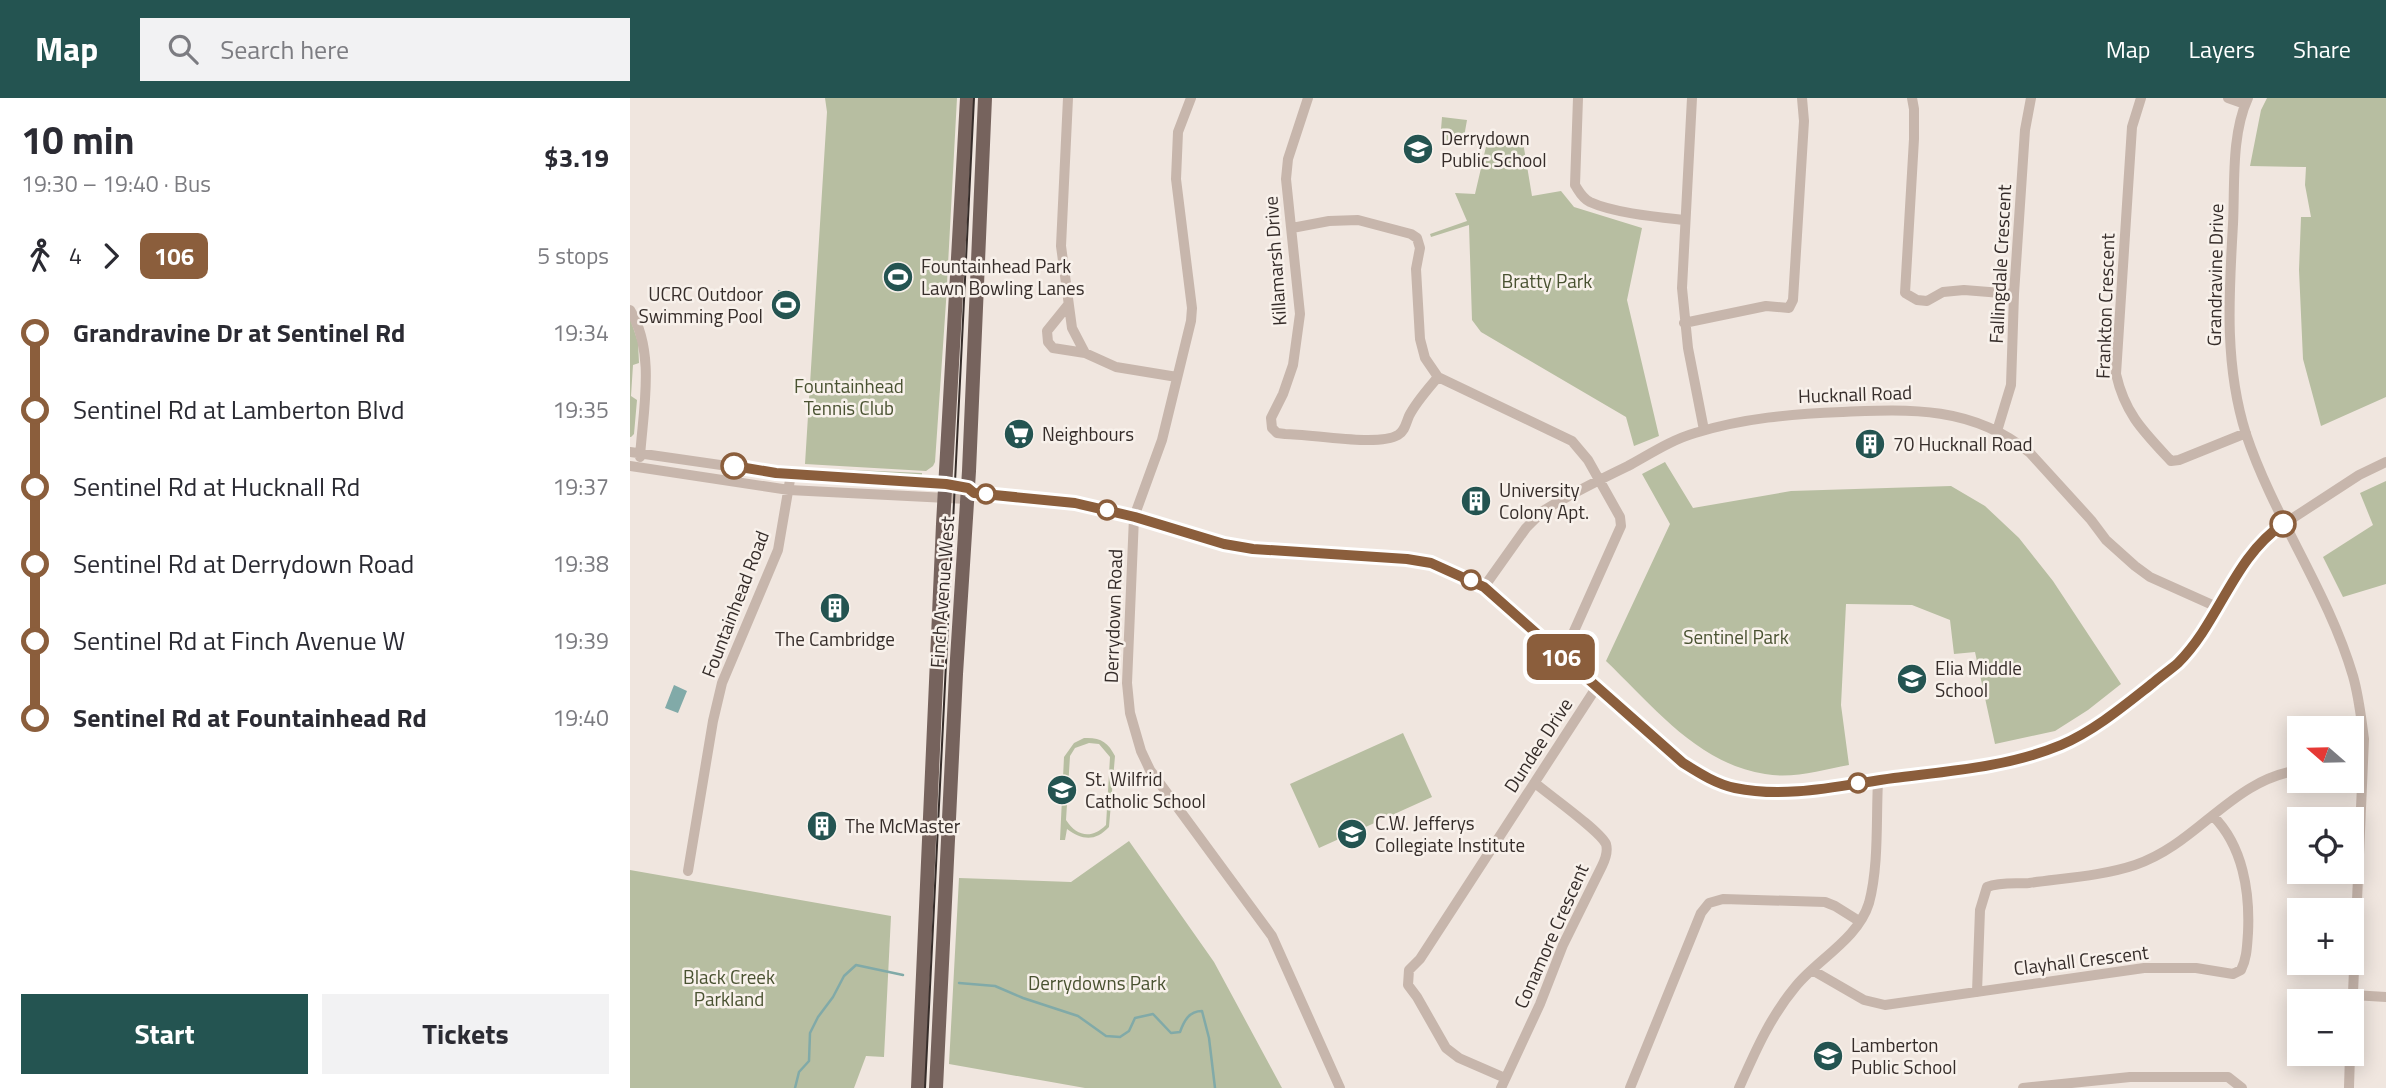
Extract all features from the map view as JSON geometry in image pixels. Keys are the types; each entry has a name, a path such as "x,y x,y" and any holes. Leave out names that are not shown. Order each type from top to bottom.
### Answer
{"main road":[{"name":"Finch Avenue West","path":"918,1088 945,490 967,98"},
{"name":"Finch Avenue West","path":"936,1088 970,493 985,98"}],"street":[{"path":"1068,98 1061,246 1072,328 1085,353"},
{"name":"Derrydown Road","path":"1191,98 1178,132 1176,179 1192,308 1163,440 1135,517 1127,683 1130,713 1141,751 1164,790 1272,936 1340,1088"},
{"name":"Killamarsh Drive","path":"1308,98 1289,159 1286,179 1300,314 1293,365 1271,418 1273,431 1372,440 1387,438 1402,431 1414,407 1437,377"},
{"path":"1578,98 1575,185 1582,196 1589,201 1634,213 1684,220"},
{"path":"1692,98 1682,288 1684,323 1704,430"},
{"path":"1684,323 1766,306 1784,309 1788,308 1793,300 1804,121 1802,98"},
{"path":"1912,98 1914,139 1905,293 1917,300 1927,301 1943,292 1964,290 2014,294"},
{"name":"Fallingdale Crescent","path":"1997,431 2011,385 2025,130 2031,98"},
{"name":"Frankton Crescent","path":"2141,98 2132,127 2116,374 2122,397 2135,422 2171,461 2246,433"},
{"path":"2228,98 2246,101"},
{"name":"Grandravine Drive","path":"2246,101 2238,137 2228,322 2236,397 2246,433 2270,493 2339,638 2352,674 2361,716"},
{"path":"1292,228 1329,221 1358,220 1402,231 1417,238 1420,248 1416,269 1420,339 1425,358 1437,377 1572,441 1600,480 1620,517 1621,526 1562,658"},
{"path":"1068,306 1047,331 1048,342 1053,348 1085,353 1116,368 1177,377"},
{"path":"630,310 637,321 645,348 635,467 789,490 945,490"},
{"name":"Hucknall Road","path":"1484,587 1537,516 1553,505 1684,437 1760,416 1901,409 1951,415 1997,431 2030,453 2106,540 2135,566 2150,577 2217,607"},
{"path":"635,452 791,474 1067,502 1135,517 1224,544 1253,549 1407,559 1431,563 1484,587 1683,763 1726,785 1780,793 1992,765 2031,757 2069,741 2094,727 2173,668 2188,653 2255,549 2270,533 2359,475 2386,463"},
{"name":"Fountainhead Road","path":"688,871 721,688 730,660 778,550 791,474"},
{"name":"Dundee Drive","path":"1503,1083 1446,1048 1408,985 1407,978 1409,970 1420,959 1596,688"},
{"path":"1977,992 1980,910 1987,887 2113,871 2135,865 2174,846 2213,816 2221,806 2255,783 2287,771"},
{"path":"1739,1088 1779,1007 1798,983 1845,940 1868,905 1873,878 1878,781"},
{"name":"Conamore Crescent","path":"1503,1083 1606,852 1606,845 1598,834 1535,783"},
{"name":"Grandravine Drive","path":"2353,989 2357,793"},
{"name":"Clayhall Crescent","path":"1812,970 1876,1005 1885,1006 2144,968 2196,968 2232,974 2242,970 2246,960 2249,919 2244,873 2238,854 2213,816"},
{"path":"1630,1088 1701,913 1709,903 1723,899 1816,901 1835,906 1859,921"},
{"path":"2364,996 2386,997"},
{"path":"2349,1088 2350,1066"},
{"path":"2024,1088 2130,1077 2228,1077 2242,1088"}],"green space":[{"name":"Fountainhead Tennis Club","path":"825,98 957,98 935,462 926,471 805,464 827,112"},
{"path":"2267,98 2386,98 2386,397 2321,426 2303,359 2299,270 2301,217 2311,217 2305,185 2306,167 2250,166 2261,110"},
{"path":"1442,117 1467,120 1464,137 1459,143 1445,140 1440,142"},
{"name":"Bratty Park","path":"1488,138 1523,142 1532,196 1561,191 1574,207 1642,228 1627,300 1659,436 1634,446 1626,417 1481,332 1472,320 1469,225 1431,237 1430,234 1467,221 1455,193 1475,194"},
{"path":"630,318 638,342 639,363 633,365 631,396 637,400 634,434 631,437 630,437"},
{"name":"Sentinel Park","path":"1665,462 1693,508 1791,491 1951,486 1985,506 2019,538 2053,581 2121,684 2055,731 1995,744 1975,652 1954,654 1950,620 1912,605 1846,604 1841,705 1849,765 1807,773 1776,775 1741,768 1718,758 1678,730 1606,661 1670,524 1642,474"},
{"path":"832,469 922,473 922,477 834,472"},
{"path":"2386,481 2386,584 2343,597 2323,557 2373,525 2360,493"},
{"path":"1403,733 1432,797 1319,848 1290,784"},
{"path":"1084,738 1095,738 1106,744 1115,756 1109,827 1099,835 1088,838 1067,829 1065,840 1060,840 1064,757 1074,743","holes":["1089,743 1099,744 1110,757 1106,825 1095,833 1085,834 1075,830 1066,820 1070,756 1075,748"]},
{"name":"Derrydowns Park","path":"1129,841 1214,962 1282,1088 1085,1088 949,1064 959,878 1071,882"},
{"name":"Black Creek Parkland","path":"630,870 891,916 884,1057 866,1056 854,1088 630,1088"}],"water":[{"name":"UCRC Outdoor Swimming Pool","path":"778,290 794,291 793,319 777,318"},
{"path":"674,685 687,691 678,713 665,708"}],"waterway":[{"path":"795,1088 799,1072 809,1061 810,1033 844,976 856,965 903,975"},
{"path":"959,983 995,986 1078,1016 1106,1036 1120,1037 1129,1031 1135,1018 1153,1014 1171,1033 1180,1032 1190,1015 1202,1011 1209,1038 1215,1088"}],"tram line":[{"path":"925,1088 974,98"}],"bus line":[{"name":"106","path":"734,466 776,473 946,484 968,488 974,493 1093,506 1249,549 1407,559 1431,563 1484,587 1683,763 1726,785 1780,793 1992,765 2031,757 2086,732 2173,668 2188,653 2247,559 2270,533 2283,524"}],"place":[{"name":"Derrydown Public School","path":"1418,149"},
{"name":"Fountainhead Park Lawn Bowling Lanes","path":"898,277"},
{"name":"UCRC Outdoor Swimming Pool","path":"786,305"},
{"name":"Neighbours","path":"1019,434"},
{"name":"70 Hucknall Road","path":"1870,444"},
{"name":"University Colony Apt.","path":"1476,501"},
{"name":"The Cambridge","path":"835,608"},
{"name":"Elia Middle School","path":"1912,679"},
{"name":"St. Wilfrid Catholic School","path":"1062,790"},
{"name":"The McMaster","path":"822,826"},
{"name":"C.W. Jefferys Collegiate Institute","path":"1352,834"},
{"name":"Lamberton Public School","path":"1828,1056"}]}
